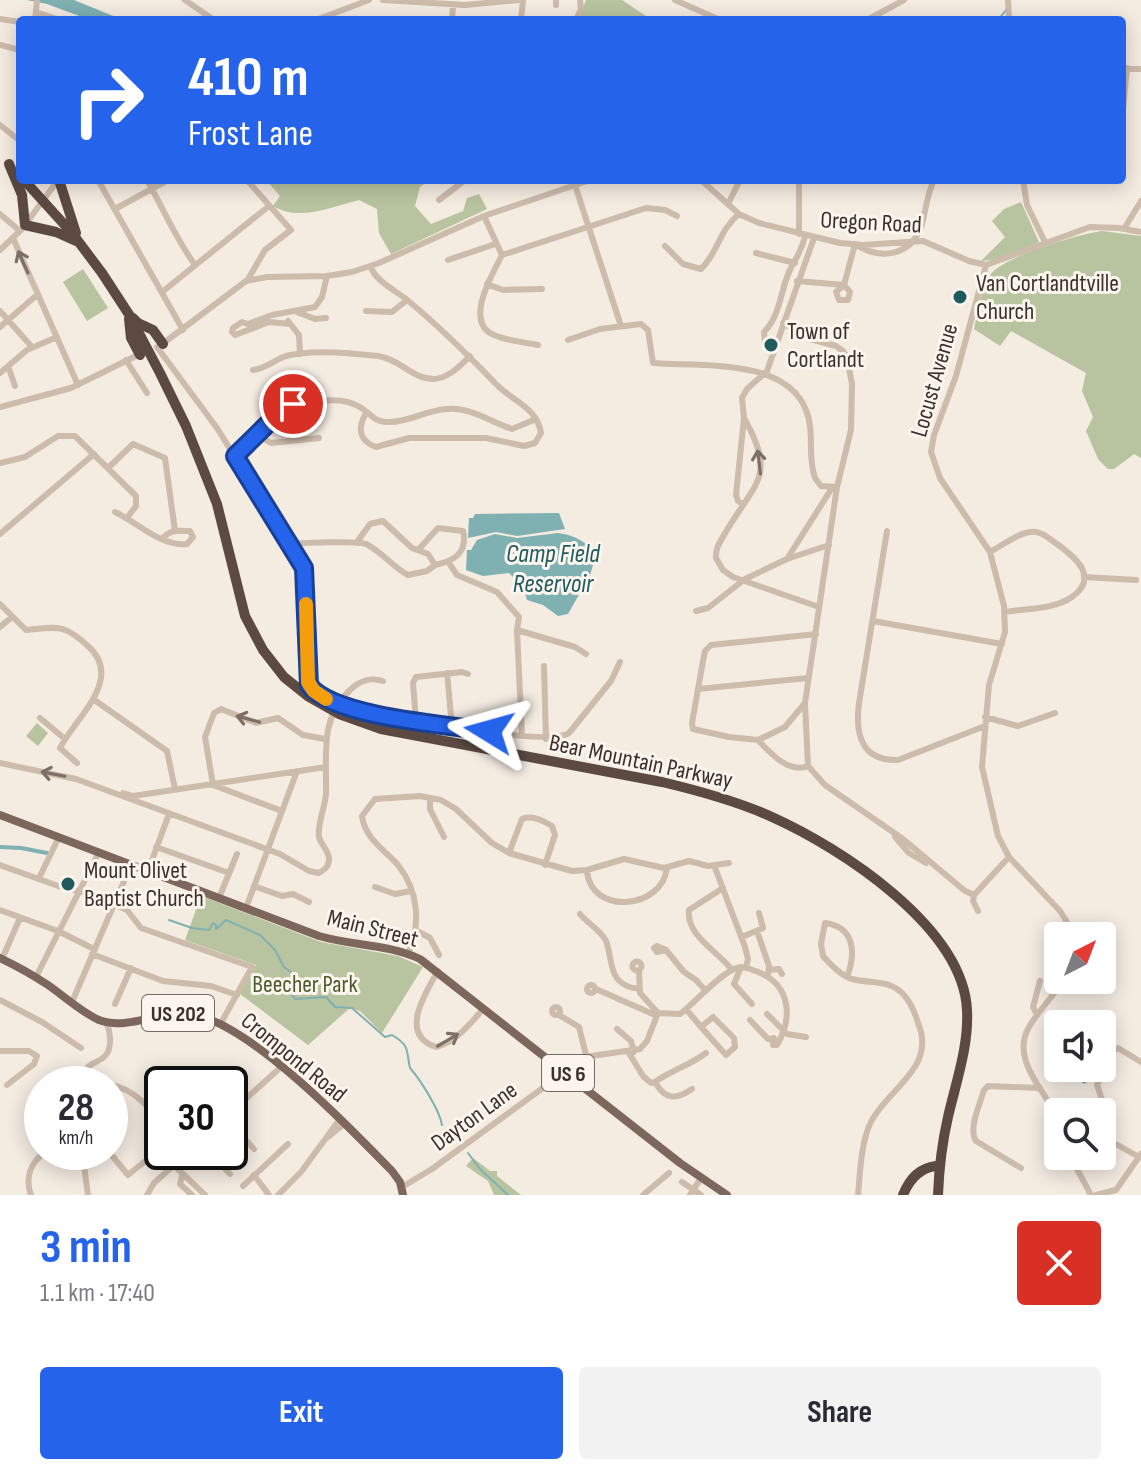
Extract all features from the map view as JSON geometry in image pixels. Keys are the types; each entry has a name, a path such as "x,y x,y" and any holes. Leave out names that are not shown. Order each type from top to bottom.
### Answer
{"highway":[{"path":"0,155 16,172"},
{"path":"9,164 16,181"},
{"path":"17,184 22,195"},
{"path":"26,184 22,195 22,228 61,228"},
{"path":"28,184 47,204 61,228 80,242"},
{"path":"59,184 80,242 146,342"},
{"path":"33,215 40,227"},
{"path":"130,316 138,323 146,342"},
{"name":"Bear Mountain Parkway","path":"146,342 186,426 220,516 240,602 257,642 272,664 290,682 358,727 633,779 717,800 758,815 788,829 868,880 911,916 938,944 953,967 963,1010 962,1038 941,1131 936,1195"},
{"name":"Bear Mountain Parkway","path":"334,710 391,732 640,777 715,796 788,825 873,879 939,939 954,960 965,992 968,1018 966,1041 943,1140 936,1195"},
{"path":"903,1195 917,1174 936,1166"}],"main road":[{"name":"Main Street","path":"0,815 341,942 383,947 408,954 438,971 701,1178 727,1195"},
{"name":"US 202","path":"1,958 106,1022"},
{"name":"Crompond Road","path":"106,1022 185,1013 221,1023 281,1067 342,1122 392,1171 402,1191"}],"street":[{"path":"185,0 208,16"},
{"path":"327,16 369,0"},
{"path":"383,0 453,5 521,0"},
{"path":"675,0 711,16"},
{"path":"874,16 904,0"},
{"path":"452,16 453,5"},
{"path":"0,125 16,138"},
{"path":"0,250 33,215 55,184"},
{"path":"100,184 183,330"},
{"path":"149,184 183,249 195,265"},
{"path":"115,209 161,184"},
{"path":"0,407 78,385 126,360 146,342 183,330 246,281 265,250 291,230 250,184"},
{"path":"439,200 460,184"},
{"path":"246,281 358,271 484,216 578,184"},
{"name":"Oregon Road","path":"706,184 739,214 757,223 814,238 855,244 915,240 986,265"},
{"path":"728,204 738,184"},
{"path":"774,346 765,343 763,336 774,319 802,235 799,184"},
{"path":"797,281 844,285 855,244 872,252 893,254 915,240 933,184"},
{"path":"1024,184 1027,205 1045,242"},
{"path":"575,185 621,326"},
{"path":"1124,229 1141,201"},
{"path":"162,292 269,206"},
{"path":"538,345 493,335 487,330 480,306 502,255 646,208 665,210 677,216"},
{"path":"0,214 22,228"},
{"path":"665,246 683,264 701,269 725,227 739,214"},
{"path":"484,216 502,255"},
{"path":"986,265 1090,227 1141,232"},
{"path":"13,238 78,385"},
{"path":"743,504 736,495 744,392 763,375 814,238"},
{"path":"448,260 495,244"},
{"path":"756,253 795,263"},
{"path":"377,278 376,267 379,263"},
{"name":"Locust Avenue","path":"986,265 956,376 934,435 931,452 940,478 990,552 1005,612 1005,632 991,677 985,717 983,776 998,836 1009,857 1067,922"},
{"path":"370,266 377,278"},
{"path":"358,271 377,278 407,300 488,372 495,384 519,400 536,419 541,433 532,444 524,446 486,438 414,438 376,447 366,442 360,431 360,423 366,413"},
{"path":"290,324 269,322 235,335 232,332 242,322 248,324 272,315 311,310 320,302 327,276"},
{"path":"487,284 503,290 542,289"},
{"path":"0,327 38,294"},
{"path":"366,311 392,312 407,300"},
{"path":"0,311 32,347"},
{"path":"297,312 315,319 326,318"},
{"path":"286,314 300,340 300,354"},
{"path":"568,340 600,329 638,323 646,327 653,363 720,364 763,375 791,388 808,416 812,472 818,483 835,487"},
{"path":"783,323 810,339 839,347 847,357 852,384 852,415 835,487 805,703 808,766 825,785 974,895"},
{"path":"0,373 32,347 57,337"},
{"path":"146,342 235,456 290,545 305,576 309,685 334,710 546,739 563,737 611,681 620,662"},
{"path":"253,370 283,357 300,354 387,358 416,376 432,379 446,376 470,356"},
{"path":"126,360 147,393"},
{"path":"8,366 15,386"},
{"path":"235,456 289,404 341,400 389,422 442,410 462,410 512,429 536,419"},
{"path":"744,418 760,454 762,467 757,487 743,504 715,554 723,570 742,580 819,607"},
{"path":"0,463 25,457 58,436 67,434 79,440 136,496 136,506 127,518"},
{"path":"257,435 271,443 319,438"},
{"path":"108,468 133,444 165,458 175,531"},
{"path":"0,534 94,454"},
{"path":"787,559 835,487"},
{"path":"115,512 162,539 179,545 193,540 190,531 168,532 162,539"},
{"path":"357,542 370,524 383,521 409,546 431,557 435,565"},
{"path":"290,545 300,541 365,543 408,575 449,563 464,545 465,534 459,529 438,528 418,550"},
{"path":"887,531 858,711 860,739 870,752 885,760 903,759 985,726"},
{"path":"990,552 1025,533 1037,532 1079,560 1084,577 1071,598 1046,606 1005,612"},
{"path":"696,611 708,608 742,580 787,559 829,545"},
{"path":"449,563 457,575 497,592 519,617 522,736"},
{"path":"1084,577 1136,580"},
{"path":"0,604 27,630 52,626 65,628 94,651 100,661 103,673 93,699 60,748 77,763"},
{"path":"0,627 12,617"},
{"path":"873,621 1002,644"},
{"path":"517,630 575,647 586,654"},
{"path":"805,703 785,727 758,740 694,730 692,723 705,651 711,645 816,634"},
{"path":"544,666 546,739"},
{"path":"447,673 452,726"},
{"path":"416,721 414,680 419,676 468,674"},
{"path":"698,689 808,678"},
{"path":"0,763 67,777 288,858 319,873 327,868 329,857 319,833 324,808 325,739 334,710 359,682 372,679 383,681"},
{"path":"93,699 167,751 175,789"},
{"path":"213,785 205,737 213,714 221,709 256,723 278,718 307,737 325,739"},
{"path":"985,717 1018,726 1055,713"},
{"path":"40,718 65,739"},
{"path":"758,740 791,767 800,770 808,766"},
{"path":"104,790 133,796 326,767"},
{"path":"246,908 297,771"},
{"path":"213,785 282,811"},
{"path":"408,954 417,931 417,909 399,867 367,833 362,816 375,799 420,796 441,800 456,809 492,843 509,853 572,871 624,859 667,868 689,861 714,865 729,863"},
{"path":"430,798 430,809 444,837"},
{"path":"148,871 169,814"},
{"path":"509,853 522,819 529,817 552,826 555,833 545,865"},
{"path":"39,878 59,837"},
{"path":"156,847 229,873"},
{"path":"36,977 99,852"},
{"path":"219,898 237,854"},
{"path":"978,911 973,901 974,895 1009,857"},
{"path":"0,865 114,904 131,913 141,928 252,967 221,1023"},
{"path":"72,1002 131,865"},
{"path":"714,865 747,954 734,984 752,1004"},
{"path":"587,870 594,892 629,904 661,885 667,868"},
{"path":"254,886 282,896 293,894 309,902"},
{"path":"375,887 395,894 411,891"},
{"path":"723,888 689,910 688,917 697,935 721,955 732,970"},
{"path":"0,910 58,931 93,952 169,982 194,983 237,995"},
{"path":"742,937 764,926 759,913"},
{"path":"580,914 605,939 613,974 628,986 639,989"},
{"path":"1,958 20,918"},
{"path":"847,977 853,943 847,934 825,923 821,944 823,956 847,977 880,981 896,988 911,1006 922,1037 917,1064 900,1089 876,1112 867,1130 860,1195"},
{"path":"417,931 430,938 439,955"},
{"path":"750,1020 766,1037 772,1039 775,1046 788,1018 786,1001 769,973 757,931"},
{"path":"666,950 684,972 706,991"},
{"path":"596,989 656,1014 665,1011 677,1015 732,970 743,967 769,973 779,969 782,974"},
{"path":"115,1004 131,968"},
{"path":"639,970 640,993 656,1014"},
{"path":"438,971 422,1004 417,1023 417,1033 422,1041 436,1047 445,1045 484,1008"},
{"path":"1037,1015 1033,1007 1040,981"},
{"path":"1046,1098 1027,1065 1022,1045 1025,1034 1053,994"},
{"path":"0,1000 42,1022 81,1048"},
{"path":"686,1009 701,1027 726,1055 735,1047 734,1038 717,1019 713,1017 701,1027"},
{"path":"559,1015 579,1027 586,1055 640,1049 647,1041 656,1014"},
{"path":"767,1014 782,1034 806,1037"},
{"path":"90,1066 105,1057 109,1049 109,1027 106,1022"},
{"path":"617,1029 631,1041 631,1052 643,1076 651,1083 666,1073 683,1069 706,1053"},
{"path":"1101,1098 1097,1085 1115,1048 1140,1060"},
{"path":"0,1051 29,1051 37,1056 35,1062 7,1085"},
{"name":"Dayton Lane","path":"402,1191 566,1071 577,1058 586,1055"},
{"path":"248,1097 281,1067"},
{"path":"655,1082 663,1094 672,1098 692,1089"},
{"path":"1021,1168 976,1141 972,1136 973,1128 984,1090 988,1086 1040,1088"},
{"path":"128,1091 144,1105"},
{"path":"278,1195 342,1122"},
{"path":"248,1142 254,1149"},
{"path":"243,1186 288,1144"},
{"path":"1079,1170 1094,1195 1116,1190 1140,1156 1116,1144"},
{"path":"124,1170 128,1175 144,1162"},
{"path":"30,1170 28,1186 31,1195"},
{"path":"85,1170 88,1195"},
{"path":"147,1195 154,1183 169,1170"},
{"path":"177,1170 205,1195"},
{"path":"226,1170 230,1174"},
{"path":"645,1195 669,1173"},
{"path":"254,1175 269,1195"},
{"path":"182,1176 180,1184 192,1195"},
{"path":"692,1193 701,1178"},
{"path":"682,1182 692,1193 701,1195"}],"green space":[{"path":"586,0 622,0 646,16 580,16"},
{"path":"270,184 424,184 420,187 415,206 431,224 463,211 467,198 479,194 487,209 391,254 379,233 377,209 359,200 315,212 293,213 273,206 280,196"},
{"path":"1021,202 1039,242 1000,259 981,261 1005,237 992,221 1004,209"},
{"path":"1102,231 1141,236 1141,458 1134,454 1114,469 1108,469 1098,459 1086,431 1093,417 1082,391 1086,373 1011,331 1000,346 974,329 984,286 999,267 1043,247"},
{"path":"83,269 108,308 87,321 63,282"},
{"path":"37,723 48,733 38,746 26,736"},
{"name":"Beecher Park","path":"201,896 321,942 398,956 423,967 382,1033 360,1011 350,1008 308,1045 240,994 256,965 185,940"},
{"path":"473,1158 490,1171 497,1171 497,1176 521,1195 494,1195 488,1181 466,1166"}],"water":[{"path":"27,0 74,0 113,16 79,16"},
{"name":"Camp Field Reservoir","path":"559,513 565,529 517,536 496,532 468,538 469,518 475,514"},
{"name":"Camp Field Reservoir","path":"558,533 580,540 596,555 590,575 568,614 558,616 543,605 527,600 523,587 509,573 483,576 466,570 467,550 471,550 477,540 495,534 517,538"}],"waterway":[{"path":"1001,16 1006,10"},
{"path":"0,847 47,853"},
{"path":"169,920 209,930 213,923 216,929 226,920 260,935 275,950 284,967 295,975 288,988 295,999 326,997 335,1007 352,1008 385,1037 392,1035 402,1043 407,1050 410,1068 429,1095 442,1125"},
{"path":"468,1153 508,1195"}],"slow traffic":[{"path":"306,604 308,682 314,691 326,699"}],"place":[{"name":"Van Cortlandtville Church","path":"960,297"},
{"name":"Town of Cortlandt","path":"771,345"},
{"name":"Mount Olivet Baptist Church","path":"68,884"}],"route":[{"path":"293,404 287,405 235,456 304,568 309,685 318,694 344,707 489,731"}]}
